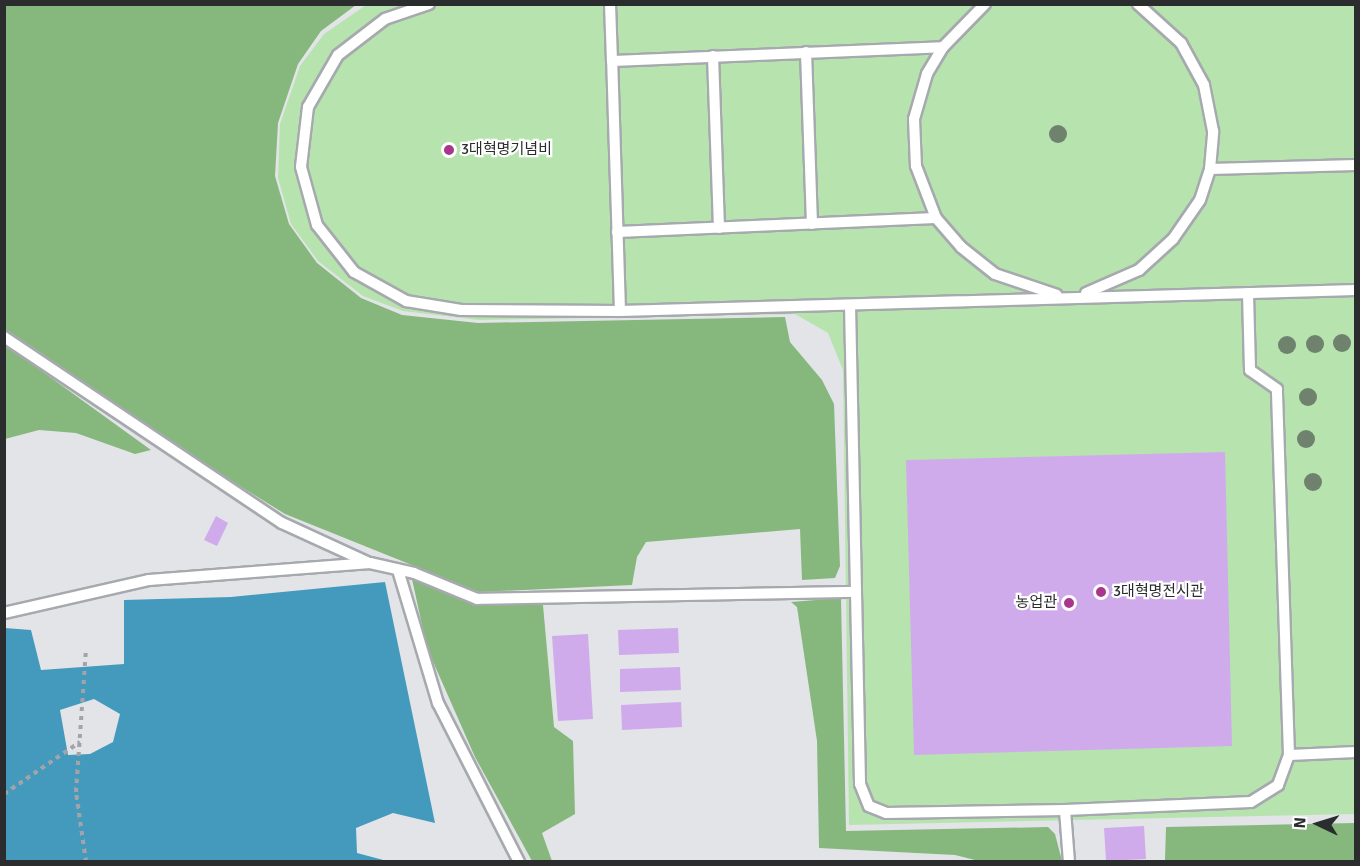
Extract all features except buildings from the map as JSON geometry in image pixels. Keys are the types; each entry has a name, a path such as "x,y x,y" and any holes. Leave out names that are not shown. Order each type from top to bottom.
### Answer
{"lane":[{"path":"429,4 385,19 338,56 308,108 301,167 317,225 354,272 406,301 461,310 620,311 1356,290"},
{"path":"610,4 620,311"},
{"path":"985,4 942,47 919,96 913,143 919,178 936,219 961,248 995,274 1068,297 1119,282 1156,255 1188,220 1210,169 1213,131 1204,85 1181,44 1138,4"},
{"path":"612,61 942,47"},
{"path":"806,52 812,224"},
{"path":"713,56 719,228"},
{"path":"1210,169 1356,165"},
{"path":"617,231 936,219"},
{"path":"850,305 860,784 869,806 886,813 1065,810 1251,802 1278,785 1289,754 1277,389 1250,370 1248,293"},
{"path":"4,337 282,523 370,563 398,570 477,598 855,592"},
{"path":"4,613 148,580 370,563"},
{"path":"398,570 438,703 519,861"},
{"path":"1289,754 1356,752"},
{"path":"1065,810 1069,861"}],"path":[{"path":"86,648 76,792 86,861"},
{"path":"4,794 80,742"}],"green space":[{"path":"4,5 356,5 321,31 298,64 278,123 275,176 289,224 317,263 361,298 402,315 478,323 785,317 790,342 822,380 834,404 840,566 835,578 802,580 800,529 646,542 637,557 632,585 479,592 285,514 151,431 5,331"},
{"name":"3대혁명전시관","path":"366,5 1355,5 1355,814 849,825 843,370 828,333 795,314 479,320 403,311 363,296 318,261 291,224 278,178 280,124 300,66 324,34"},
{"path":"5,346 151,450 135,454 76,433 39,430 5,439"},
{"path":"412,579 476,604 543,605 554,727 573,741 575,814 542,833 552,861 532,861 475,757 427,648"},
{"path":"841,598 846,831 1048,827 1055,834 1062,861 979,861 955,855 819,848 817,741 797,607 791,602"},
{"path":"1355,823 1355,861 1148,861 1165,860 1166,827"}],"water":[{"path":"385,582 435,823 393,813 356,828 357,853 387,861 5,861 5,628 31,630 41,670 124,664 124,600 231,597","holes":["94,699 120,714 113,742 90,754 68,755 60,710"]}],"place":[{"name":"3대혁명기념비","path":"449,150"},
{"name":"3대혁명전시관","path":"1101,592"},
{"name":"농업관","path":"1069,603"}]}
